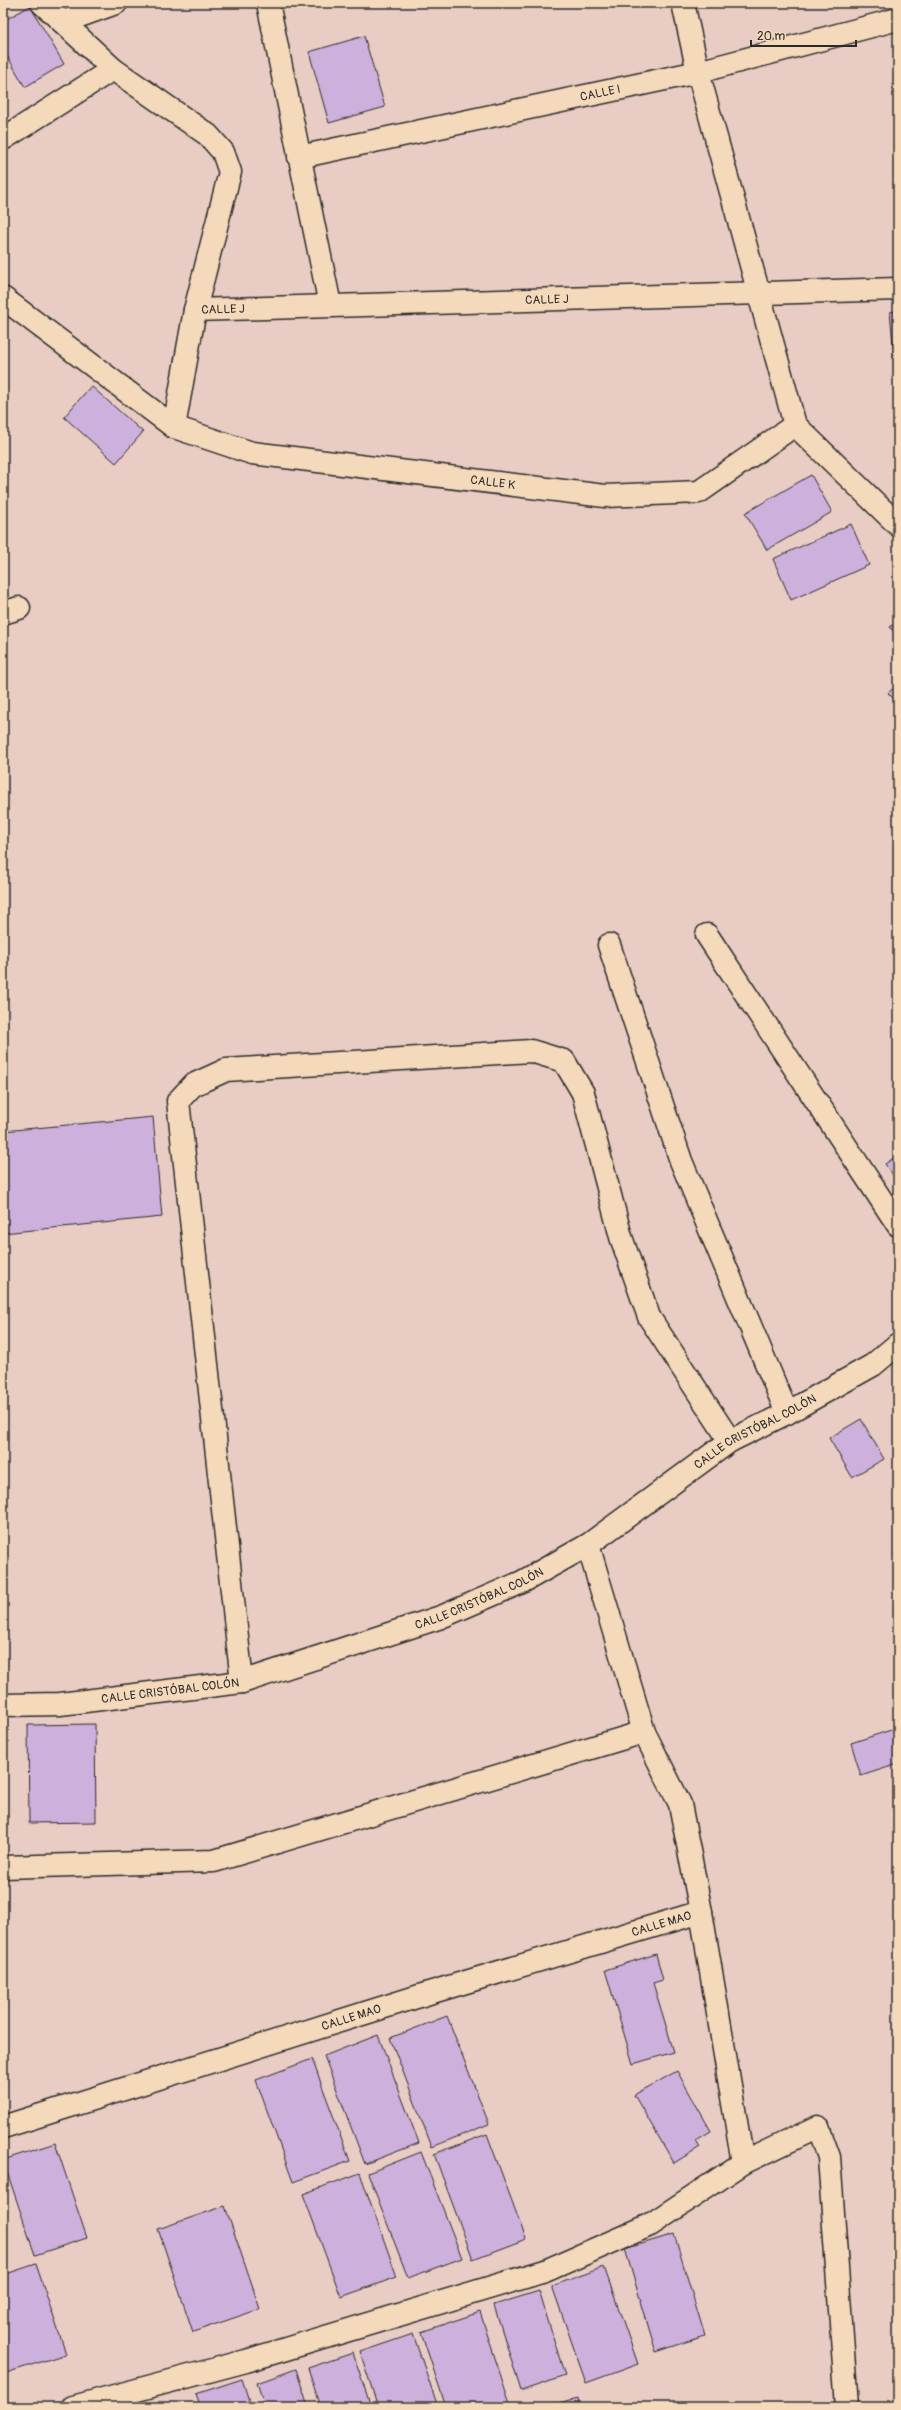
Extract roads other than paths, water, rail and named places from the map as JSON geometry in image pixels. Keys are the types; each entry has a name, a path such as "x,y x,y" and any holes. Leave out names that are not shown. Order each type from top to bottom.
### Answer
{"street":[{"path":"42,3 113,69 208,135 223,152 227,162 230,172 195,310 174,426"},
{"path":"63,22 116,3"},
{"path":"268,3 330,305"},
{"path":"683,3 698,72 795,424 898,525"},
{"name":"CALLE I","path":"299,157 698,72 898,19"},
{"path":"3,139 113,69"},
{"name":"CALLE J","path":"195,310 898,289"},
{"name":"CALLE K","path":"3,298 174,426 252,453 605,496 699,492 795,424"},
{"path":"706,935 898,1226"},
{"path":"610,945 681,1161 787,1413"},
{"path":"242,1682 178,1102 193,1085 226,1070 531,1051 564,1061 583,1093 621,1237 649,1317 730,1441"},
{"name":"CALLE CRISTÓBAL COLÓN","path":"3,1705 60,1704 242,1682 441,1617 522,1582 588,1544 730,1441 787,1413 873,1365 898,1344"},
{"path":"588,1544 644,1732 680,1804 701,1912 743,2163"},
{"path":"3,1867 214,1861 644,1732"},
{"name":"CALLE MAO","path":"3,2127 429,1993 701,1912"},
{"path":"73,2407 246,2361 545,2271 650,2224 743,2163 818,2127 829,2157 847,2407"}]}
